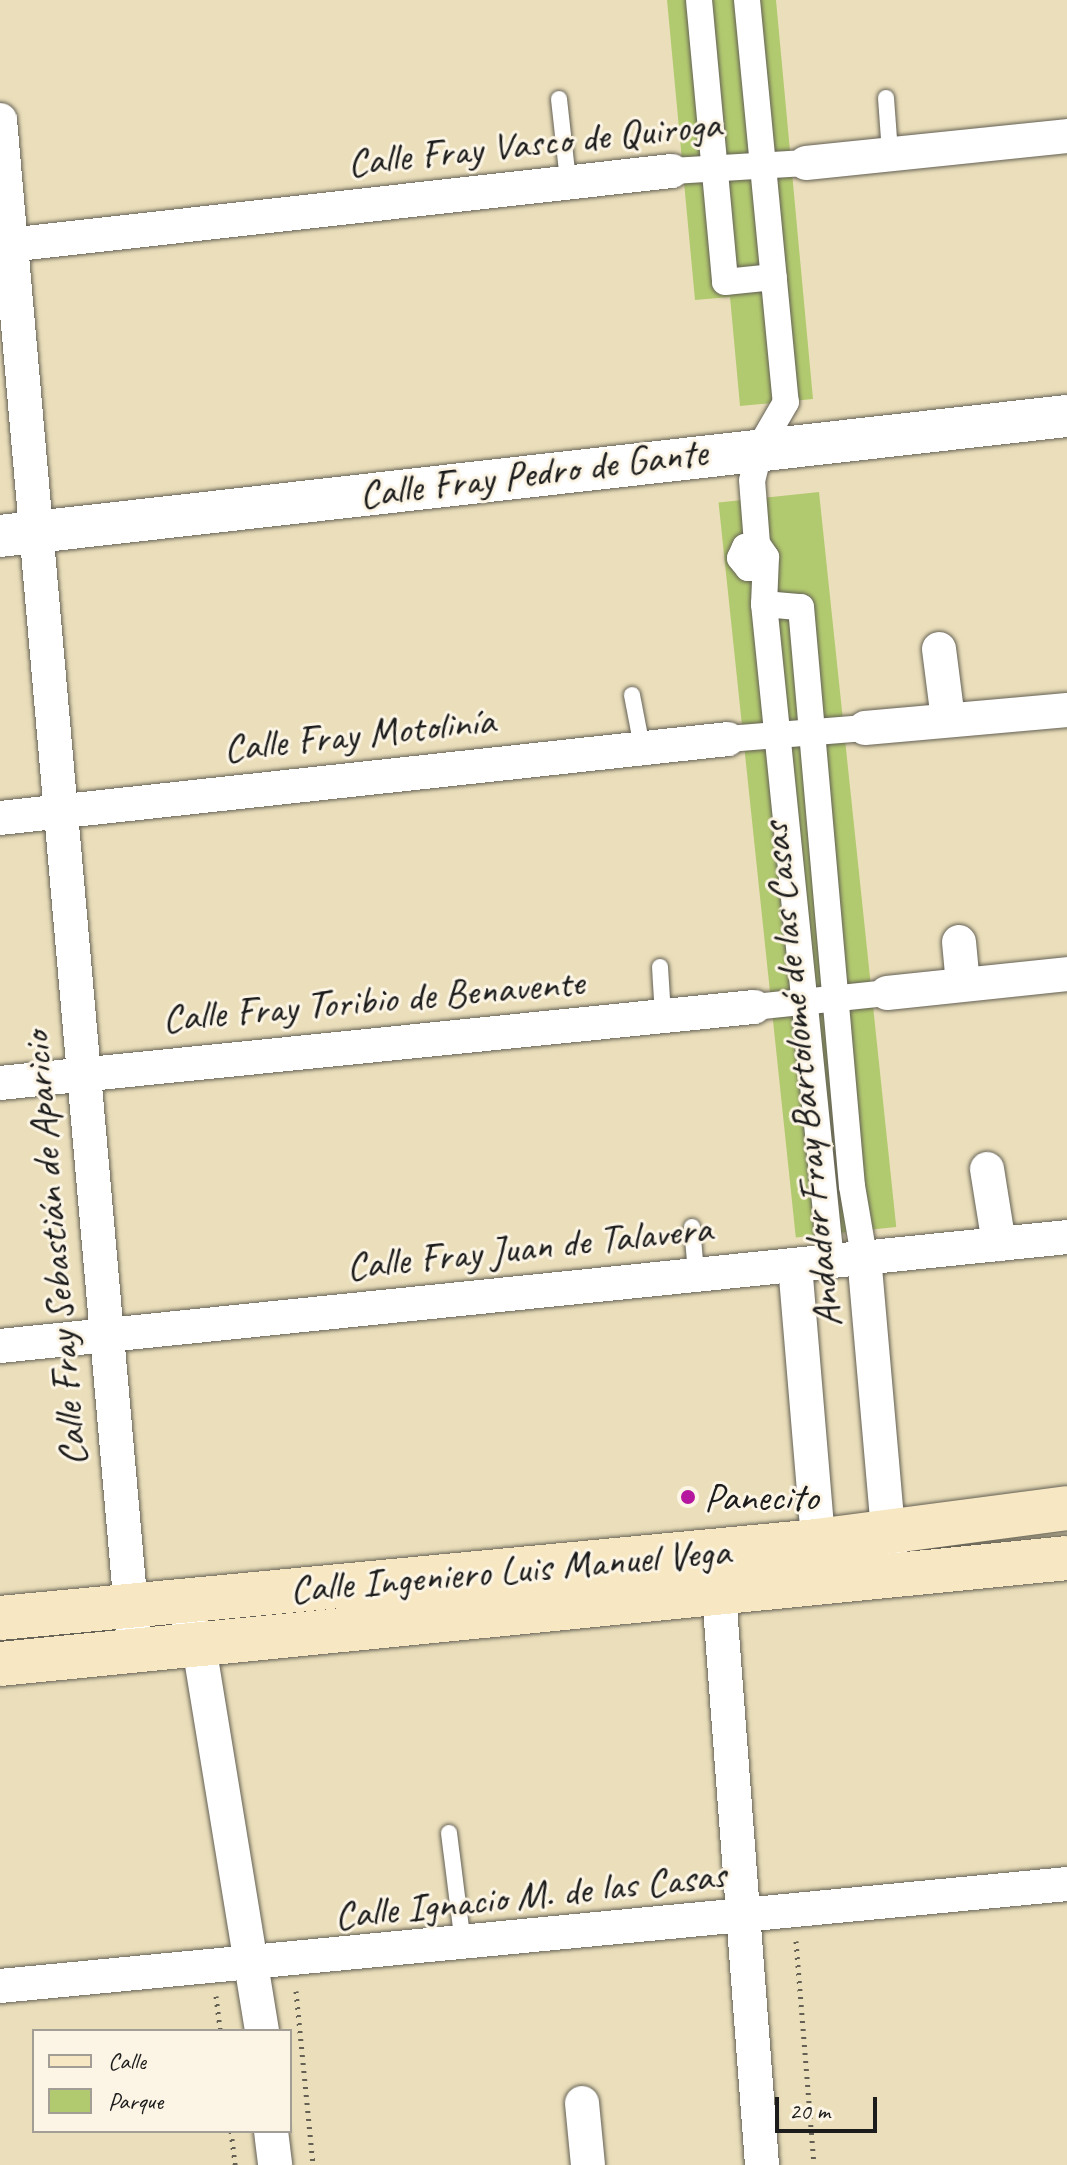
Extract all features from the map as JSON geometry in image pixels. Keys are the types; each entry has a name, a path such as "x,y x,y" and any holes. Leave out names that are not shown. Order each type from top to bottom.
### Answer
{"main road":[{"name":"Calle Ingeniero Luis Manuel Vega","path":"0,1664 719,1594 820,1562 888,1528 1067,1508"},
{"name":"Calle Ingeniero Luis Manuel Vega","path":"0,1618 131,1608 179,1600 820,1562 892,1573 1067,1558"}],"street":[{"path":"699,0 725,282 774,277"},
{"name":"Andador Fray Bartolomé de las Casas","path":"747,0 786,402 761,445 752,480 802,1002 831,1261"},
{"name":"Calle Fray Sebastián de Aparicio","path":"0,120 18,534 59,811 135,1652"},
{"name":"Calle Fray Vasco de Quiroga","path":"5,245 568,180 806,163 1067,136"},
{"name":"Calle Fray Pedro de Gante","path":"18,534 761,445 1067,416"},
{"name":"Andador Fray Bartolomé de las Casas","path":"764,604 801,607 835,999 864,1256 892,1573"},
{"path":"939,649 948,719"},
{"path":"728,739 1067,710"},
{"name":"Calle Fray Motolinía","path":"0,818 728,739"},
{"path":"959,942 963,984"},
{"path":"754,1007 1067,974"},
{"name":"Calle Fray Toribio de Benavente","path":"0,1083 82,1072 754,1007"},
{"path":"987,1169 999,1244"},
{"name":"Calle Fray Juan de Talavera","path":"0,1346 1067,1237"},
{"name":"Andador Fray Bartolomé de las Casas","path":"795,1265 820,1562"},
{"path":"719,1594 762,2165"},
{"path":"179,1600 199,1646 256,1966 262,2029"},
{"name":"Calle Ignacio M. de las Casas","path":"0,1986 293,1963 1067,1884"},
{"path":"582,2103 588,2165"},
{"path":"271,2133 275,2165"}],"lane":[{"path":"886,98 890,153"},
{"path":"559,99 568,180"},
{"path":"632,695 642,747"},
{"path":"660,967 663,1016"},
{"path":"692,1227 696,1273"},
{"path":"449,1833 464,1946"}],"path":[{"path":"794,1912 814,2165"},
{"path":"293,1963 313,2165"},
{"path":"231,2133 235,2165"}],"green space":[{"path":"667,0 776,0 813,399 740,406 730,297 695,300"},
{"path":"819,492 896,1227 796,1238 719,503"}],"place":[{"name":"Panecito","path":"688,1497"}]}
